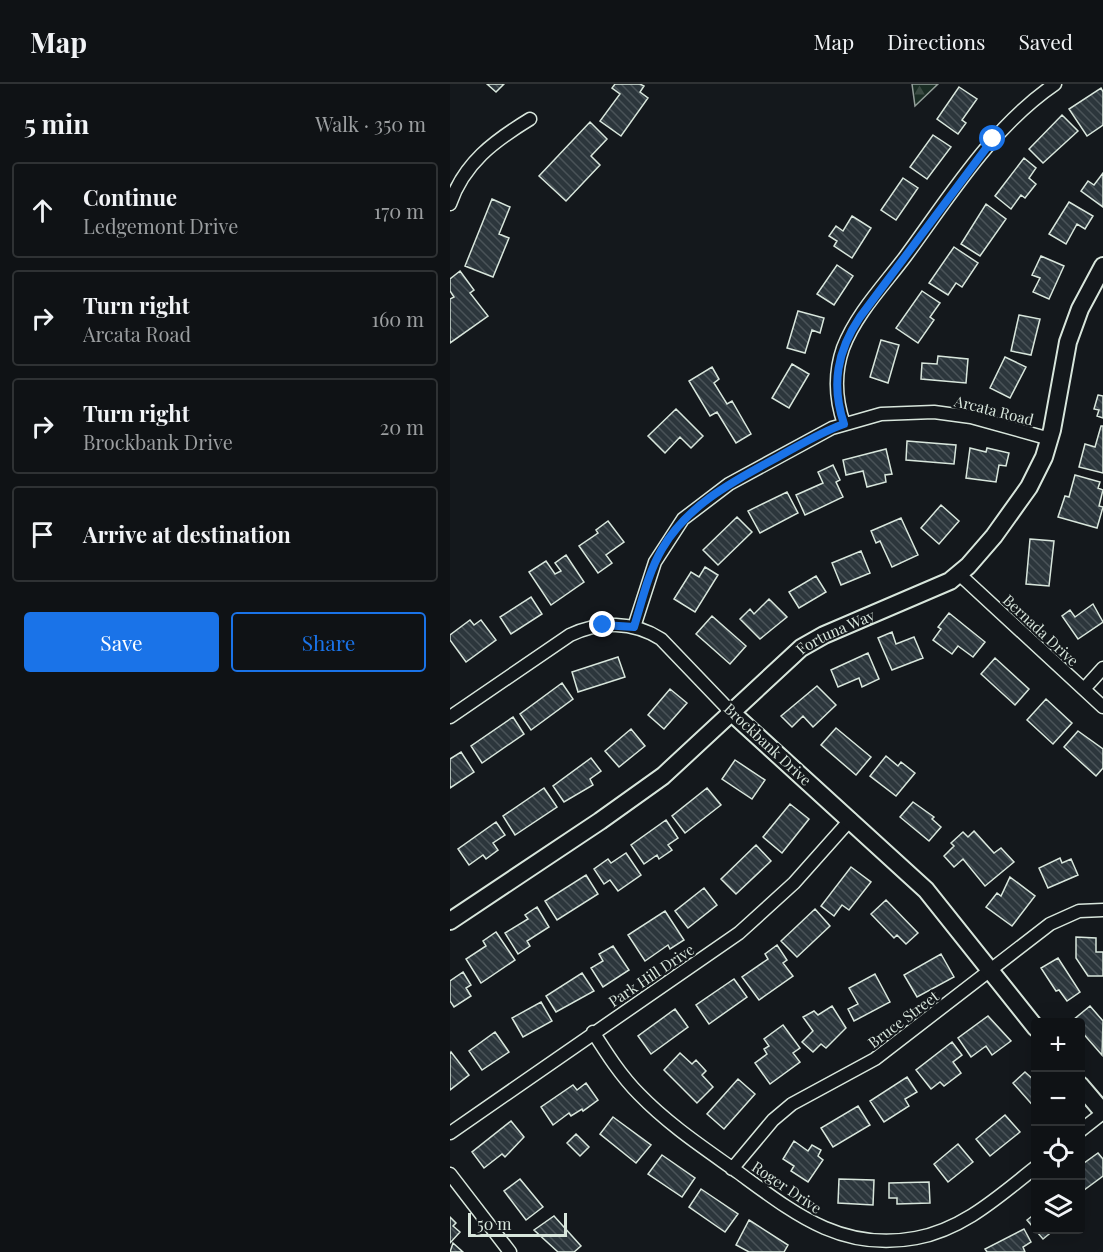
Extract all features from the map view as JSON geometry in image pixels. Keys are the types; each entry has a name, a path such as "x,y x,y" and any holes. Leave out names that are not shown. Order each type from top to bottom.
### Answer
{"street":[{"path":"844,424 837,399 837,370 853,327 993,139 1017,114 1055,84"},
{"path":"450,204 458,184 484,150 530,119"},
{"name":"Fortuna Way","path":"450,921 634,797 681,760 775,670 812,641 939,586 959,574 994,536 1020,500 1041,465 1050,439 1068,342 1080,309 1103,266"},
{"name":"Arcata Road","path":"634,627 655,562 683,519 729,484 821,433 844,424 890,413 934,412 971,417 1050,439"},
{"name":"Bernada Drive","path":"959,574 1103,707"},
{"name":"Brockbank Drive","path":"450,717 579,631 615,624 634,627 661,639 732,713 851,819 926,890 1031,1023"},
{"path":"1084,689 1103,668"},
{"name":"Park Hill Drive","path":"450,1133 593,1032 718,948 759,916 794,883 851,819"},
{"name":"Bruce Street","path":"732,1169 773,1120 792,1104 875,1059 1059,919 1079,911 1103,910"},
{"name":"Roger Drive","path":"593,1032 628,1082 676,1128 812,1224 847,1236 883,1240 916,1238 959,1224 1031,1170"},
{"path":"1085,1091 1103,1112 1085,1127"},
{"path":"450,1174 510,1252"}],"green space":[{"path":"912,84 938,84 915,106"}],"building":[{"path":"487,84 504,84 496,92"},
{"path":"615,84 640,84 644,86 640,92 648,98 621,136 600,121 620,94 612,88"},
{"path":"959,87 977,99 962,120 966,123 958,134 937,119"},
{"path":"1101,88 1103,125 1087,136 1069,109"},
{"path":"1062,115 1078,131 1043,163 1029,149"},
{"path":"590,122 607,139 591,156 600,165 566,201 539,176"},
{"path":"933,135 951,147 927,179 910,167"},
{"path":"1024,158 1036,168 1029,178 1036,184 1025,198 1021,195 1011,209 995,196"},
{"path":"1103,173 1103,207 1081,191 1088,181 1094,185"},
{"path":"903,178 918,188 896,220 881,210"},
{"path":"492,199 510,207 499,234 509,238 493,277 465,266"},
{"path":"1069,202 1093,216 1085,229 1077,224 1066,244 1049,234"},
{"path":"986,204 1006,219 980,256 961,244"},
{"path":"852,216 871,228 852,258 834,246 837,241 829,236 836,226 843,231"},
{"path":"954,247 978,263 962,287 956,283 948,295 929,283"},
{"path":"1041,256 1064,266 1049,299 1033,292 1040,278 1032,275"},
{"path":"837,265 853,276 834,305 817,294"},
{"path":"460,271 474,290 470,293 488,316 450,343 450,299 454,297 450,291 450,279"},
{"path":"922,291 940,303 930,317 934,320 918,343 896,328"},
{"path":"798,311 824,318 820,333 812,330 805,353 787,348"},
{"path":"1019,315 1040,319 1031,355 1011,351"},
{"path":"881,340 899,345 888,383 870,377"},
{"path":"938,356 968,359 966,383 921,379 922,363 937,364"},
{"path":"1005,357 1026,367 1010,398 990,388"},
{"path":"792,364 809,374 789,408 772,398"},
{"path":"712,367 719,379 714,383 727,404 732,401 751,434 736,443 717,412 710,416 689,381"},
{"path":"1098,395 1103,396 1103,418 1097,416 1099,410 1094,409"},
{"path":"676,409 703,436 691,448 680,437 665,453 648,436"},
{"path":"1101,426 1103,426 1103,473 1079,467 1085,444 1095,447"},
{"path":"907,441 956,445 954,464 906,460"},
{"path":"970,448 986,452 987,448 1009,453 1006,466 999,465 996,482 966,478"},
{"path":"886,449 892,474 885,475 886,482 867,487 863,471 846,475 843,460"},
{"path":"833,465 840,480 836,482 843,497 805,515 796,495 823,483 818,472"},
{"path":"1075,475 1100,482 1098,488 1103,490 1099,506 1103,507 1097,528 1058,517 1065,496 1069,497"},
{"path":"787,492 798,513 760,533 748,511"},
{"path":"941,505 959,521 939,544 921,528"},
{"path":"737,517 752,532 718,565 703,550"},
{"path":"901,518 918,555 892,567 880,541 876,543 871,531"},
{"path":"608,521 624,542 606,555 612,563 598,573 579,546 598,533 596,530"},
{"path":"1030,539 1054,541 1049,586 1026,584"},
{"path":"861,551 870,573 841,585 832,563"},
{"path":"566,555 584,582 551,605 529,572 546,561 555,574 561,571 555,563"},
{"path":"705,567 718,575 695,612 674,599 691,572 699,577"},
{"path":"816,576 826,592 799,608 789,592"},
{"path":"531,597 542,614 511,634 500,617"},
{"path":"769,599 787,617 760,639 740,619 750,609 754,614"},
{"path":"1093,604 1103,622 1078,639 1062,616 1070,610 1075,617"},
{"path":"949,613 985,642 973,657 958,646 952,654 933,640 941,629 938,627"},
{"path":"712,616 746,646 730,664 696,634"},
{"path":"470,620 474,625 481,620 496,640 466,662 450,640 450,635"},
{"path":"892,632 896,644 914,637 923,658 892,670 878,638"},
{"path":"868,653 879,679 862,687 859,678 838,687 831,670"},
{"path":"618,657 625,677 578,692 572,672"},
{"path":"995,658 1029,689 1015,705 981,674"},
{"path":"562,683 573,699 531,730 520,714"},
{"path":"817,686 836,705 813,727 803,716 792,727 781,716"},
{"path":"670,689 687,703 664,729 648,715"},
{"path":"1046,699 1072,723 1053,744 1027,720"},
{"path":"513,717 524,734 482,763 471,746"},
{"path":"836,728 871,757 856,775 821,745"},
{"path":"631,729 645,746 619,767 605,751"},
{"path":"1078,731 1103,749 1103,768 1096,776 1064,747"},
{"path":"461,752 474,772 450,788 450,759"},
{"path":"886,756 898,766 901,762 915,773 896,796 870,776"},
{"path":"591,758 601,771 590,779 593,785 564,802 553,786"},
{"path":"735,760 765,780 752,799 722,779"},
{"path":"544,788 557,807 515,835 503,816"},
{"path":"707,788 721,805 685,833 672,816"},
{"path":"913,802 934,817 932,819 941,827 929,841 900,817"},
{"path":"790,804 809,819 782,853 763,837"},
{"path":"666,820 678,838 668,845 672,850 659,859 657,855 644,864 631,845"},
{"path":"496,822 505,835 493,843 498,850 486,859 483,855 469,865 458,849"},
{"path":"974,831 994,853 1001,848 1014,862 985,886 963,859 954,867 944,856 954,846 951,843 963,832 968,837"},
{"path":"756,845 771,861 736,894 721,879"},
{"path":"626,853 641,875 618,891 610,880 604,884 594,869 608,859 611,863"},
{"path":"1060,858 1062,863 1071,859 1078,875 1048,888 1039,868"},
{"path":"851,867 871,882 849,910 842,905 834,916 821,906"},
{"path":"586,875 598,894 557,920 545,901"},
{"path":"1010,877 1035,896 1012,926 986,907 997,893 1001,896"},
{"path":"704,888 717,905 688,928 675,911"},
{"path":"886,900 918,933 906,944 897,935 894,938 871,914"},
{"path":"537,907 549,927 527,941 530,946 518,954 505,933 528,919 525,915"},
{"path":"815,909 830,926 797,957 781,941"},
{"path":"665,911 684,940 670,949 668,945 645,961 628,935"},
{"path":"496,932 515,960 481,983 466,959 486,946 483,941"},
{"path":"1076,937 1096,938 1096,952 1103,952 1103,976 1088,976 1076,958"},
{"path":"777,945 787,960 783,963 793,976 759,1000 742,977 768,959 765,954"},
{"path":"613,946 629,970 603,987 591,968 603,961 599,954"},
{"path":"941,954 954,977 917,997 904,975"},
{"path":"1058,958 1080,992 1067,1001 1059,990 1056,991 1041,968"},
{"path":"463,972 471,985 466,988 471,996 454,1007 450,1001 450,981"},
{"path":"582,973 594,991 556,1012 546,996"},
{"path":"875,974 890,1002 854,1021 848,1009 858,1004 849,988"},
{"path":"734,979 747,997 709,1024 696,1005"},
{"path":"541,1002 552,1021 523,1037 512,1018"},
{"path":"832,1006 846,1028 826,1048 821,1044 813,1052 802,1042 813,1031 803,1017 814,1011 818,1015"},
{"path":"1090,1006 1103,1021 1102,1055 1085,1036 1085,1018 1075,1018"},
{"path":"675,1009 688,1027 651,1054 638,1036"},
{"path":"988,1016 1011,1041 992,1055 986,1046 971,1057 958,1038"},
{"path":"783,1025 800,1048 793,1053 800,1062 770,1084 755,1063 767,1054 764,1049 769,1046 764,1039"},
{"path":"495,1032 509,1052 482,1070 469,1051"},
{"path":"952,1042 962,1055 953,1062 961,1073 944,1086 940,1082 931,1089 916,1070"},
{"path":"451,1052 469,1075 450,1090 450,1054"},
{"path":"680,1053 692,1064 696,1060 706,1071 702,1075 713,1087 697,1103 664,1070"},
{"path":"1025,1072 1031,1077 1031,1103 1013,1083"},
{"path":"907,1077 917,1092 905,1099 909,1106 884,1122 870,1101"},
{"path":"738,1079 755,1094 724,1129 707,1114"},
{"path":"586,1083 598,1100 583,1111 582,1109 571,1116 569,1113 553,1125 541,1107 573,1085 577,1090"},
{"path":"858,1106 870,1125 833,1147 821,1128"},
{"path":"1005,1115 1020,1132 990,1156 976,1139"},
{"path":"613,1117 651,1145 636,1163 600,1134"},
{"path":"511,1121 524,1137 505,1157 502,1154 484,1168 472,1152"},
{"path":"576,1134 589,1147 580,1156 567,1143"},
{"path":"794,1141 808,1151 812,1145 821,1150 818,1156 823,1160 808,1182 791,1171 794,1166 783,1159"},
{"path":"958,1144 973,1162 948,1182 934,1164"},
{"path":"1098,1153 1103,1159 1103,1176 1085,1189 1085,1180 1085,1162"},
{"path":"662,1155 695,1178 682,1197 648,1174"},
{"path":"520,1179 543,1207 526,1220 504,1191"},
{"path":"839,1179 874,1180 873,1205 838,1203"},
{"path":"929,1182 930,1203 897,1204 897,1198 889,1198 889,1183"},
{"path":"701,1189 738,1214 725,1232 689,1207"},
{"path":"554,1216 581,1246 574,1252 558,1252 534,1230"},
{"path":"450,1217 456,1223 453,1226 460,1232 450,1243"},
{"path":"749,1220 788,1245 784,1252 749,1252 736,1245"},
{"path":"1024,1229 1031,1242 1023,1247 1025,1252 987,1252 985,1249"},
{"path":"1039,1234 1049,1234 1043,1239"},
{"path":"453,1243 463,1252 450,1252"}],"route":[{"path":"603,625 634,627 661,549 683,519 702,502 737,479 821,433 844,424 838,406 836,381 840,359 848,337 860,317 993,139"}]}
